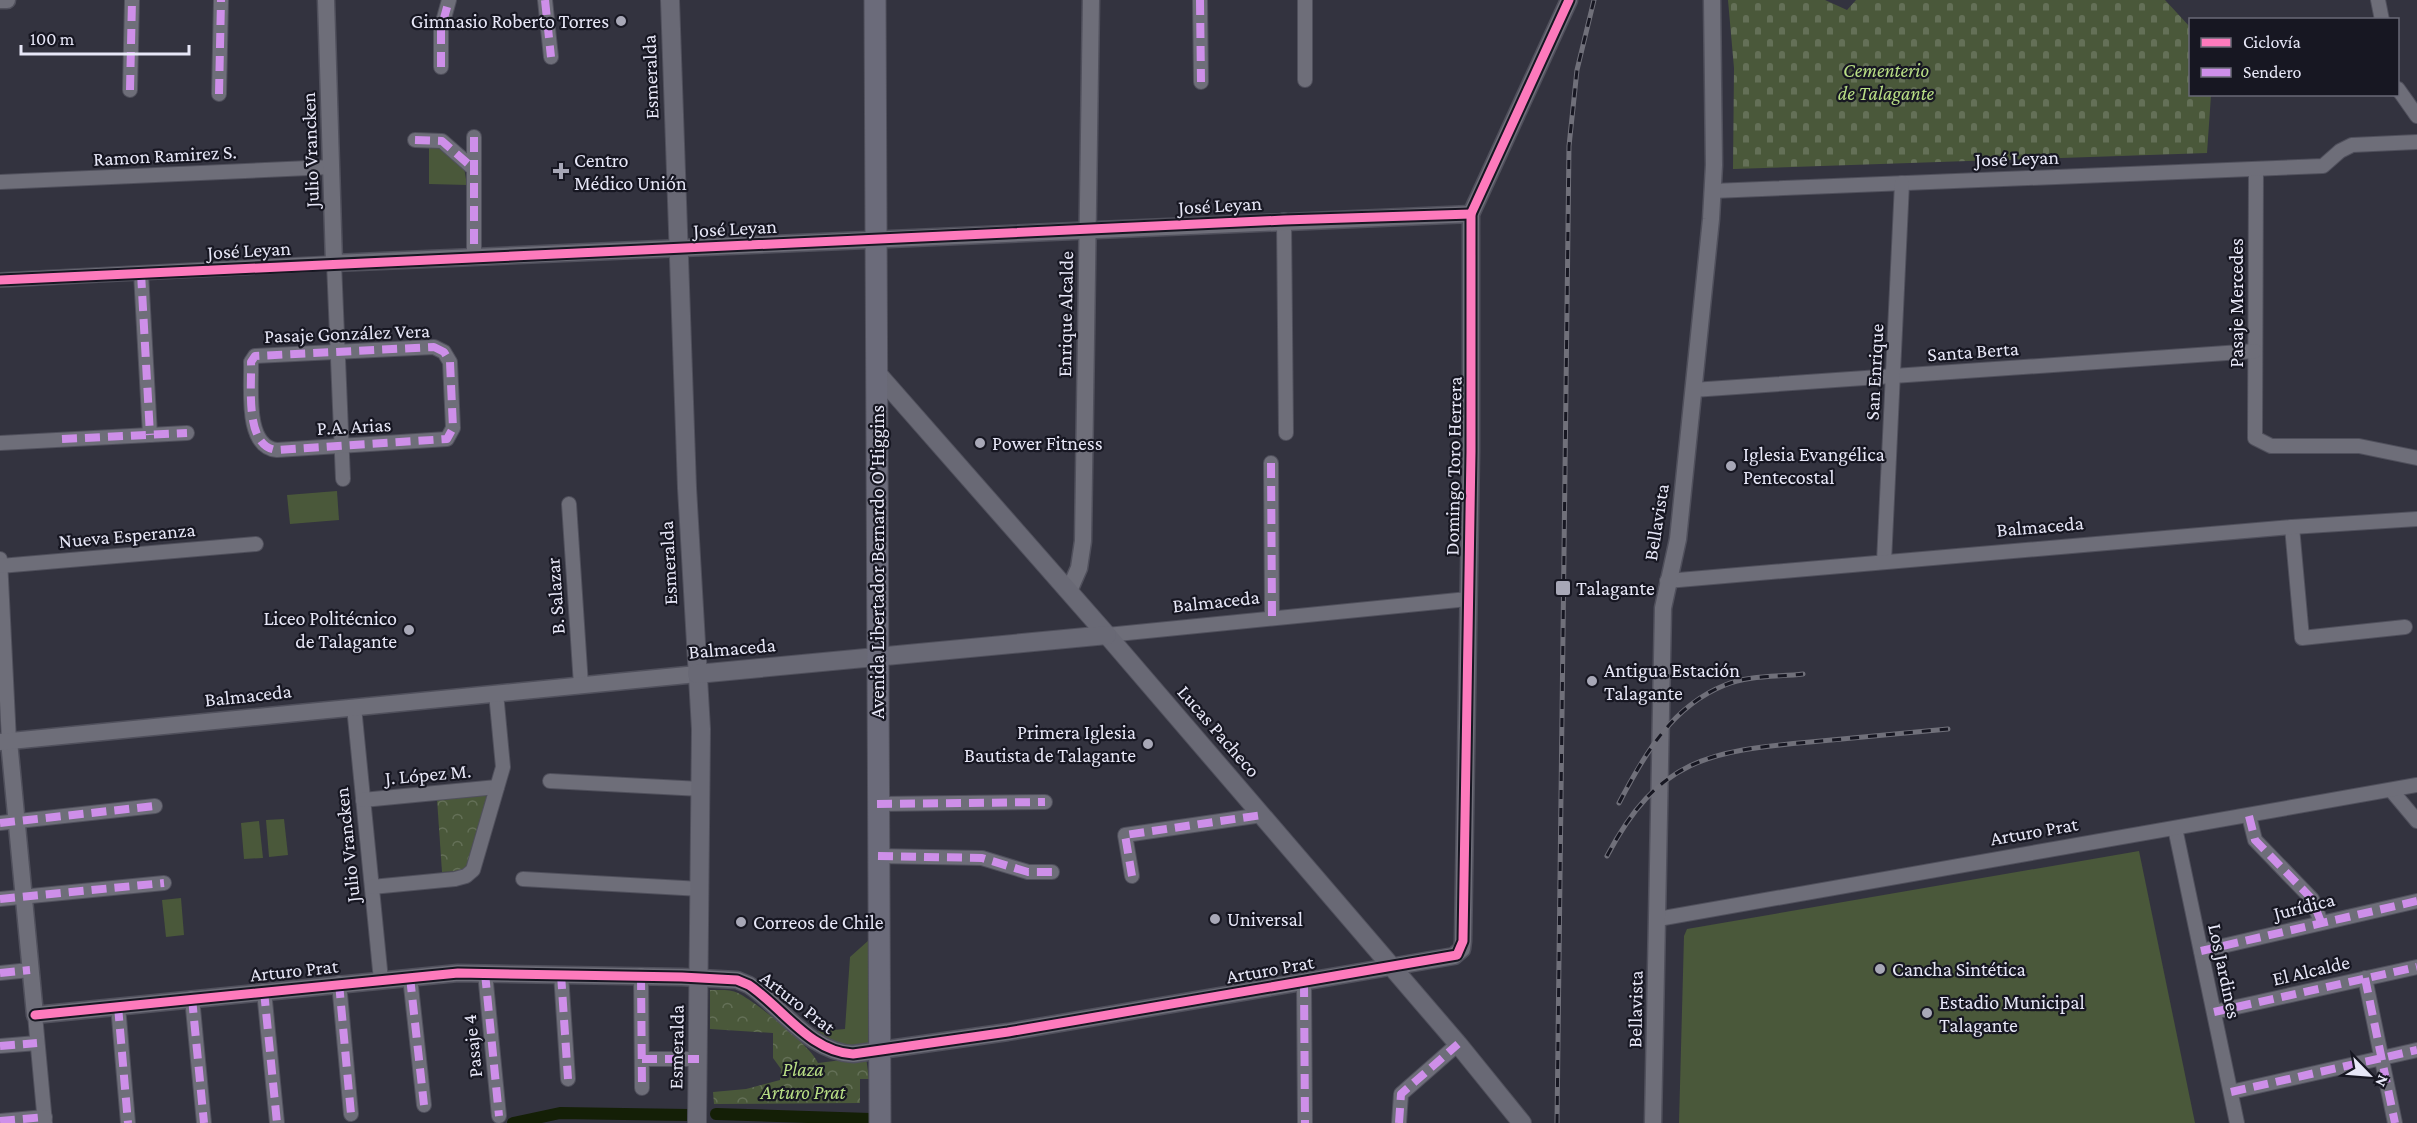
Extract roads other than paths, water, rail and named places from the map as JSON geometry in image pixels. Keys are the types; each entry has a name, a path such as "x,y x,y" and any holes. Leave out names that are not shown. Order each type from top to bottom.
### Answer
{"main road":[{"name":"Esmeralda","path":"670,0 685,441 701,789 697,1123"},
{"name":"Avenida Libertador Bernardo O'Higgins","path":"875,0 876,657 880,1123"},
{"name":"Lucas Pacheco","path":"876,372 1262,815 1458,1044 1522,1123"},
{"name":"Balmaceda","path":"697,674 1107,635"}],"street":[{"path":"0,0 7,0"},
{"path":"130,90 132,0"},
{"path":"219,94 221,0"},
{"name":"Julio Vrancken","path":"326,0 343,479"},
{"path":"441,67 441,29 449,9 449,0"},
{"path":"545,0 551,57"},
{"name":"Enrique Alcalde","path":"1069,591 1079,568 1083,541 1091,0"},
{"path":"1200,0 1202,82"},
{"path":"1305,0 1305,80"},
{"name":"Domingo Toro Herrera","path":"1460,952 1463,930 1468,599 1471,214 1569,0"},
{"name":"Bellavista","path":"1653,1123 1663,608 1667,581 1678,539 1713,191 1712,0"},
{"path":"2378,0 2382,18"},
{"path":"2399,92 2417,116"},
{"path":"474,137 474,257"},
{"path":"415,140 442,141 474,169"},
{"name":"José Leyan","path":"1713,191 2323,166 2340,151 2352,146 2417,142"},
{"name":"Ramon Ramirez S.","path":"0,182 331,167"},
{"name":"Pasaje Mercedes","path":"2256,169 2255,438 2271,446 2359,446 2417,458"},
{"name":"San Enrique","path":"1884,562 1902,183"},
{"name":"José Leyan","path":"0,280 1284,220 1471,214"},
{"path":"1284,220 1286,433"},
{"path":"141,273 150,435"},
{"name":"Pasaje González Vera","path":"261,444 254,426 253,358 338,351 434,348 444,352 450,362 453,428 450,436"},
{"name":"Santa Berta","path":"1693,390 2255,351"},
{"path":"0,443 187,433"},
{"name":"P.A. Arias","path":"261,444 277,450 440,441 450,436"},
{"path":"1270,463 1272,618"},
{"name":"B. Salazar","path":"569,504 581,685"},
{"name":"Balmaceda","path":"1667,581 2292,527 2417,519"},
{"path":"2292,527 2302,638 2405,627"},
{"name":"Nueva Esperanza","path":"0,566 256,544"},
{"path":"0,559 8,822 24,896 45,1120 0,1121"},
{"name":"Balmaceda","path":"1107,635 1468,599"},
{"name":"Balmaceda","path":"4,741 697,674"},
{"path":"372,887 455,879 470,873 477,862 504,753 496,693"},
{"name":"Julio Vrancken","path":"354,707 381,980"},
{"path":"550,781 701,789"},
{"name":"Arturo Prat","path":"1658,919 2417,786"},
{"name":"J. López M.","path":"363,800 497,787"},
{"path":"2391,790 2417,821"},
{"path":"878,804 1045,802"},
{"path":"8,822 155,806"},
{"path":"1132,876 1125,835 1262,815"},
{"path":"2249,816 2255,840 2312,899 2321,922"},
{"name":"Los Jardines","path":"2175,828 2237,1123"},
{"path":"878,856 981,858 1028,872 1052,872"},
{"path":"523,879 700,889"},
{"path":"0,899 164,882"},
{"name":"Jurídica","path":"2201,951 2417,901"},
{"name":"Arturo Prat","path":"34,1015 410,977 485,973 641,975 737,980 749,985 818,1043 831,1050 853,1054 879,1052 1304,982 1451,957 1460,952"},
{"name":"El Alcalde","path":"2214,1012 2417,967"},
{"path":"0,973 30,970"},
{"name":"Pasaje 4","path":"485,973 499,1116"},
{"path":"561,974 568,1078"},
{"path":"641,975 642,1088"},
{"path":"410,977 424,1105"},
{"path":"2365,978 2395,1123"},
{"path":"1304,982 1305,1123"},
{"path":"339,983 351,1114"},
{"path":"264,991 277,1123"},
{"path":"192,998 204,1123"},
{"path":"118,1006 128,1123"},
{"path":"0,1046 37,1043"},
{"path":"1399,1123 1401,1094 1458,1044"},
{"path":"2231,1092 2417,1050"},
{"path":"642,1059 699,1059"}],"waterway":[{"path":"513,1123 560,1113 688,1115"},
{"path":"716,1114 870,1119"}],"railway":[{"path":"1557,1123 1569,146 1577,70 1594,0"},
{"path":"1619,803 1661,734 1675,719 1706,694 1725,685 1753,678 1803,674"},
{"path":"1607,856 1626,824 1646,799 1667,780 1690,766 1715,756 1774,746 1948,729"}],"place":[{"name":"Gimnasio Roberto Torres","path":"621,21"},
{"name":"Centro Médico Unión","path":"561,171"},
{"name":"Power Fitness","path":"980,443"},
{"name":"Iglesia Evangélica Pentecostal","path":"1731,466"},
{"name":"Talagante","path":"1563,588"},
{"name":"Liceo Politécnico de Talagante","path":"409,630"},
{"name":"Antigua Estación Talagante","path":"1592,681"},
{"name":"Primera Iglesia Bautista de Talagante","path":"1148,744"},
{"name":"Universal","path":"1215,919"},
{"name":"Correos de Chile","path":"741,922"},
{"name":"Cancha Sintética","path":"1880,969"},
{"name":"Estadio Municipal Talagante","path":"1927,1013"}],"park label":[{"name":"Cementerio de Talagante","path":"1886,82"},
{"name":"Plaza Arturo Prat","path":"803,1080"}]}
